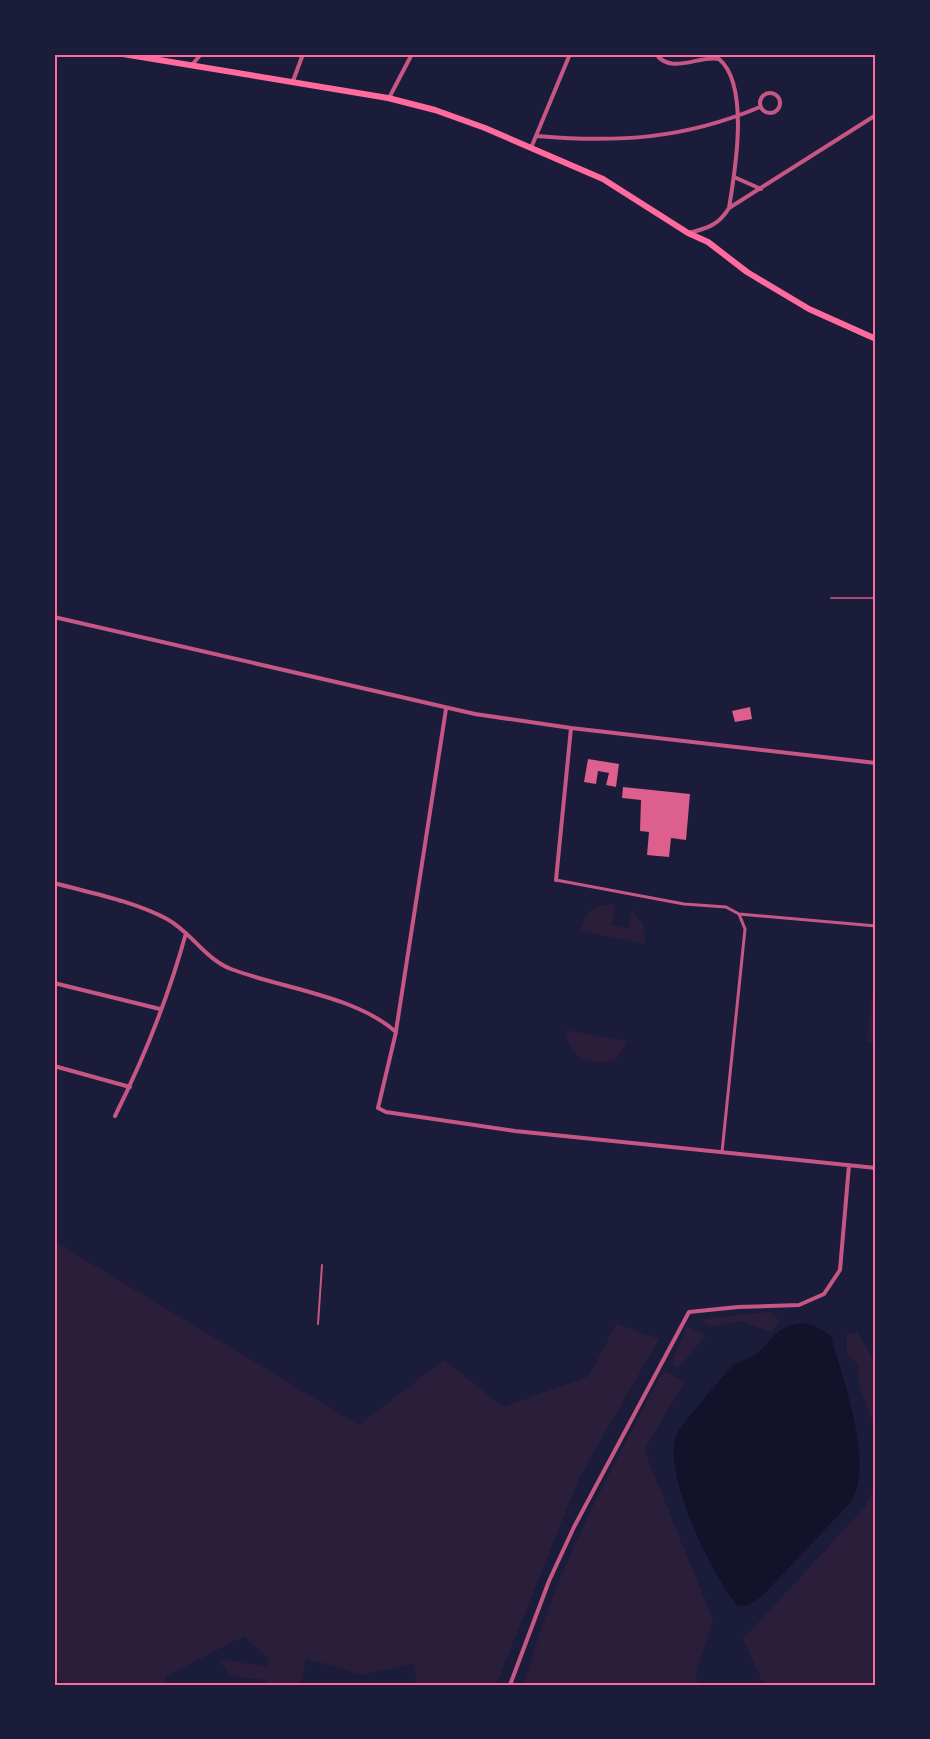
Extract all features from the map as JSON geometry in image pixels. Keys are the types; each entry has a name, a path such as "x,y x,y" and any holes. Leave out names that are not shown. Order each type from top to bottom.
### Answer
{"main road":[{"path":"123,54 388,98 435,110 485,128 603,179 688,233 708,242 747,272 809,309 876,339"}],"street":[{"path":"192,65 201,54"},
{"path":"388,98 412,54"},
{"path":"531,149 570,54"},
{"path":"656,54 661,60 669,63 719,59 731,72 737,117 734,177 729,208 723,218 710,228 688,233"},
{"path":"293,81 301,55"},
{"path":"771,93 778,96 780,102 778,109 772,113 765,112 760,107 760,100 764,94 771,93"},
{"path":"537,136 583,140 656,137 711,126 760,107"},
{"path":"729,208 876,115"},
{"path":"734,177 761,189"},
{"path":"54,617 446,709 572,728 876,764"},
{"path":"446,709 396,1032 378,1108 386,1112 515,1131 876,1168"},
{"path":"572,728 556,880 684,904 726,907 739,914 876,926"},
{"path":"54,883 151,911 186,933 219,963 369,1014 385,1022 396,1032"},
{"path":"722,1152 745,929 739,914"},
{"path":"116,1116 130,1087 160,1009 186,933"},
{"path":"54,983 160,1009"},
{"path":"54,1066 130,1087"},
{"path":"510,1685 549,1581 574,1527 689,1312 728,1307 800,1305 824,1294 840,1270 849,1165"}],"lane":[{"path":"318,1324 322,1265"}],"shaded area":[{"path":"616,905 612,925 629,929 632,910 644,925 645,944 581,931 584,919 591,911 600,906"},
{"path":"876,961 876,1043 867,1042"},
{"path":"566,1030 629,1041 615,1060 589,1061 576,1054 567,1040"},
{"path":"54,1241 359,1425 444,1360 504,1407 589,1376 616,1324 659,1339 580,1476 496,1685 417,1685 414,1664 360,1675 306,1658 301,1685 264,1685 266,1680 230,1676 219,1659 269,1667 269,1659 244,1636 165,1677 168,1685 66,1685 54,1676"},
{"path":"770,1312 780,1323 770,1332 741,1321 708,1327 701,1319"},
{"path":"803,1323 815,1326 831,1336 854,1420 860,1466 857,1485 851,1502 761,1597 749,1605 738,1606 703,1549 682,1497 674,1451 677,1434 735,1364 756,1354 780,1330"},
{"path":"687,1325 705,1336 678,1369 672,1364"},
{"path":"857,1332 876,1363 876,1433 858,1381 858,1365 847,1354 847,1335"},
{"path":"663,1371 685,1381 644,1450 713,1620 695,1677 700,1685 525,1685 550,1605 566,1565"},
{"path":"876,1482 876,1685 764,1685 743,1639 865,1507"}],"building":[{"path":"750,707 752,719 735,722 732,711"},
{"path":"588,759 619,764 616,787 606,785 609,773 598,771 596,784 584,782"},
{"path":"623,787 690,794 686,840 671,838 669,857 647,855 649,832 640,831 641,800 622,798"}],"railway":[{"path":"831,598 876,598"}]}
